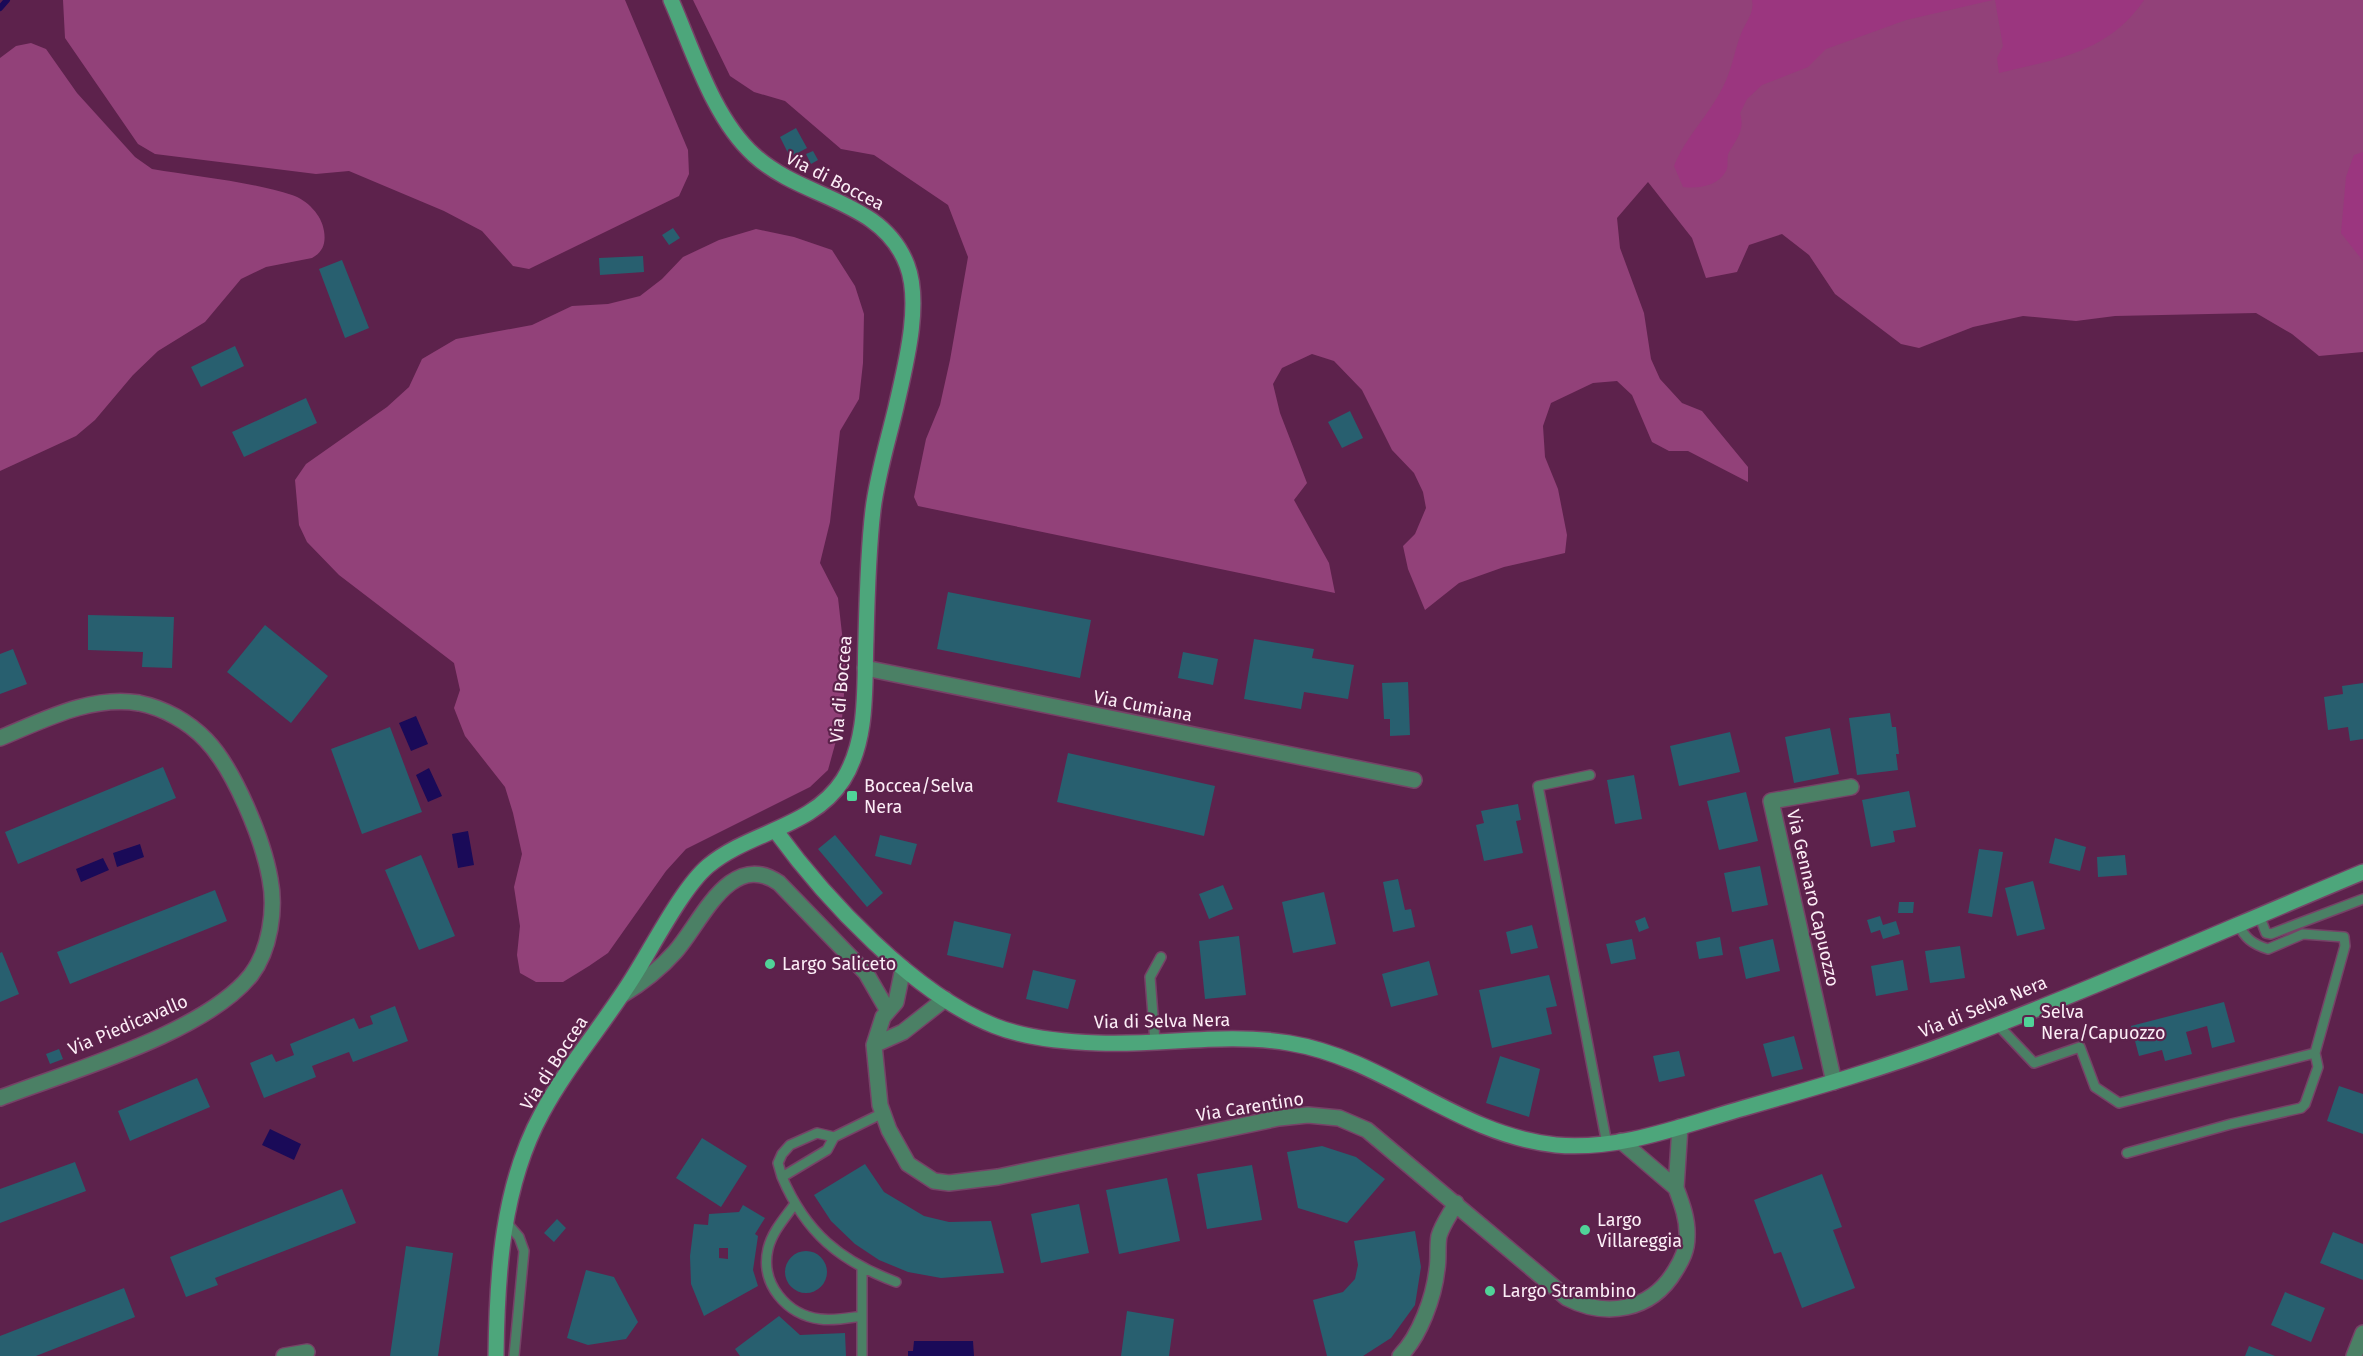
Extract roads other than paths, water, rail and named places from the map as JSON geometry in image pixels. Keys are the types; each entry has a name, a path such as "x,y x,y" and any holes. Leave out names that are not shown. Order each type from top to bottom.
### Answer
{"street":[{"name":"Via di Boccea","path":"496,1356 506,1222 525,1148 543,1110 622,995 698,876 716,860 824,802 847,771 861,729 873,506 900,388 914,302 908,268 893,239 874,219 797,185 772,170 744,145 721,113 671,0"},
{"name":"Via Cumiana","path":"865,668 1414,780"},
{"name":"Via Piedicavallo","path":"0,738 79,707 104,702 149,706 180,719 206,740 229,771 261,848 271,879 272,909 267,938 254,971 230,997 209,1012 143,1043 0,1098"},
{"name":"Via Gennaro Capuozzo","path":"1834,1082 1771,801 1851,787"},
{"name":"Via di Selva Nera","path":"775,830 838,903 903,968 945,999 997,1027 1028,1035 1100,1044 1190,1038 1290,1043 1370,1070 1485,1129 1521,1140 1561,1145 1614,1143 1834,1082 1997,1024 2363,872"},
{"path":"622,995 645,981 675,952 720,890 737,879 761,874 779,883 866,973 888,1011"},
{"name":"Via Carentino","path":"903,968 896,1002 888,1011 874,1045 876,1076 883,1113 889,1130 908,1164 934,1181 949,1183 998,1177 1279,1119 1308,1115 1339,1118 1380,1138 1567,1298 1582,1305 1610,1310 1637,1305 1652,1297 1670,1280 1682,1261 1687,1239 1687,1225 1676,1188 1680,1126"},
{"path":"874,1045 903,1032 945,999"},
{"path":"1614,1143 1676,1188"},
{"path":"1400,1356 1415,1341 1420,1322 1429,1305 1435,1288 1439,1236 1456,1203"},
{"path":"2354,1356 2363,1333"},
{"path":"284,1356 307,1352"}],"lane":[{"path":"1590,775 1538,786 1614,1143"},
{"path":"2259,915 2266,933 2271,934 2363,899"},
{"path":"2127,1153 2231,1124 2301,1108 2305,1104 2318,1067 2315,1053 2345,946 2344,937 2303,934 2268,949 2254,944 2244,936 2238,924"},
{"path":"1155,1041 1150,977 1161,957"},
{"path":"1997,1024 2034,1063 2080,1047 2095,1087 2118,1103 2315,1053"},
{"path":"782,1177 826,1150 834,1137 883,1113"},
{"path":"834,1137 818,1133 790,1145 778,1163 782,1177 794,1205 813,1230 837,1252 862,1269 896,1282"},
{"path":"794,1205 776,1229 768,1250 767,1270 778,1296 788,1307 819,1319 862,1316"},
{"path":"506,1222 519,1237 524,1251 514,1356"},
{"path":"862,1269 862,1356"}],"waterway":[{"path":"0,8 7,0"}],"place":[{"name":"Boccea/Selva Nera","path":"852,796"},
{"name":"Largo Saliceto","path":"770,964"},
{"name":"Selva Nera/Capuozzo","path":"2029,1022"},
{"name":"Largo Villareggia","path":"1585,1230"},
{"name":"Largo Strambino","path":"1490,1291"}]}
